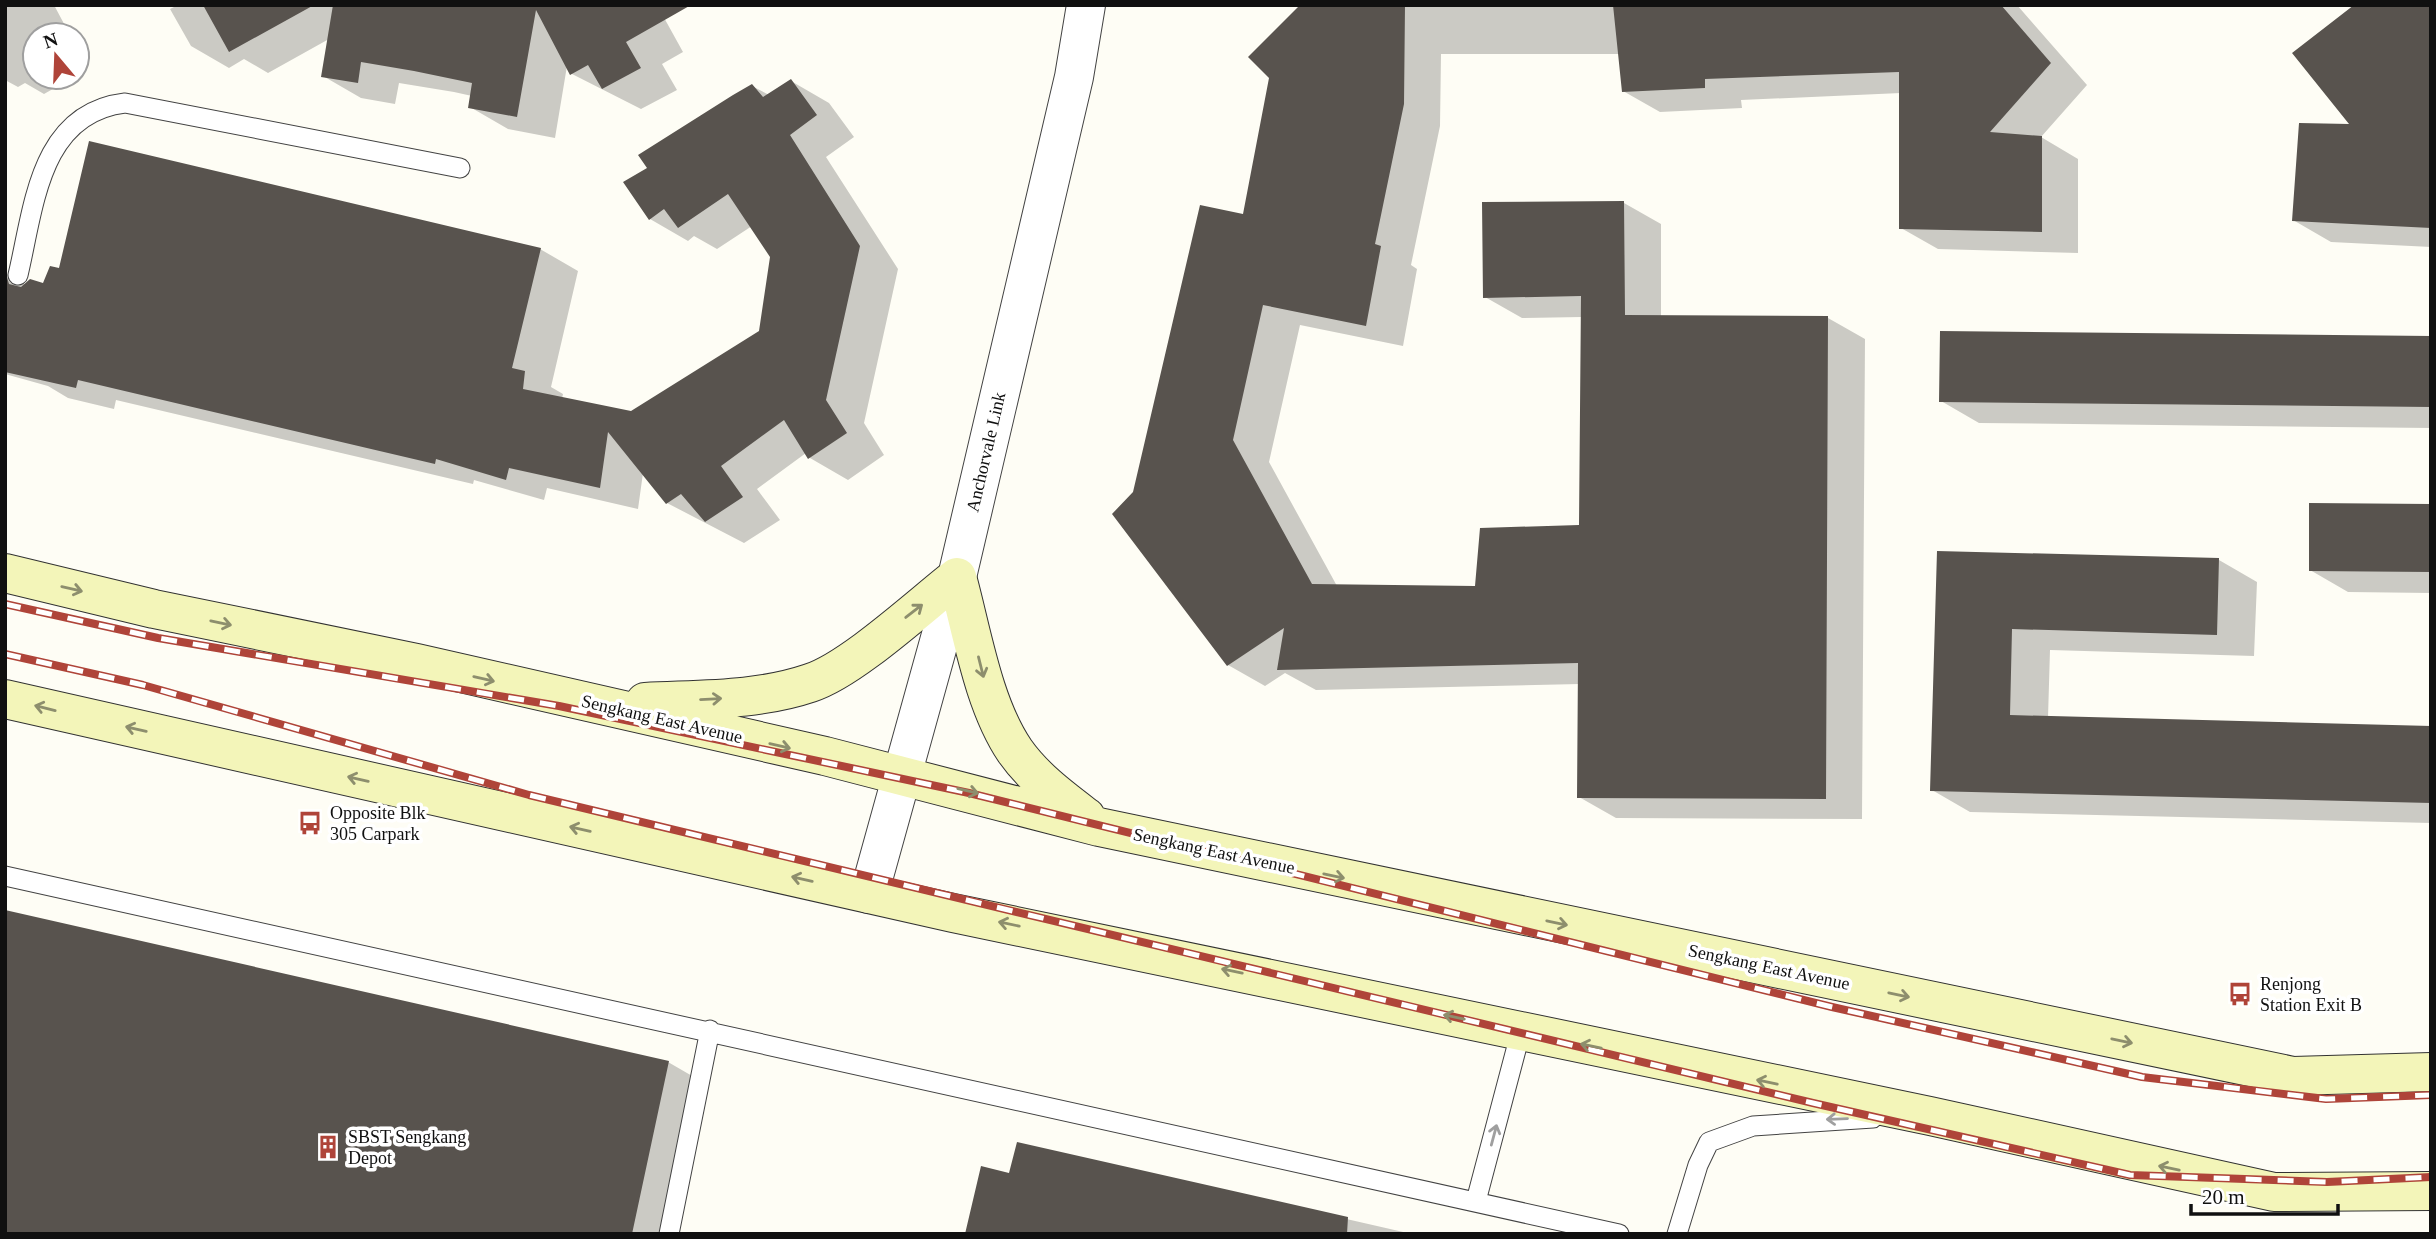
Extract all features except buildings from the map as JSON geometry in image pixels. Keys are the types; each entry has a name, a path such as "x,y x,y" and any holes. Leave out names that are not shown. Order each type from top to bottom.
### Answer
{"main road":[{"name":"Sengkang East Avenue","path":"5,573 974,792 1099,827 2293,1076 2431,1072"},
{"path":"594,704 747,697 811,683 861,653 957,578 989,700 1015,751 1051,791 1099,827"},
{"path":"5,699 869,894 1930,1116 2274,1192 2431,1191"}],"street":[{"name":"Anchorvale Link","path":"869,894 957,578 1074,77 1086,5"}],"lane":[{"path":"18,275 45,162 55,144 85,115 110,105 125,103 460,168"},
{"path":"5,876 710,1030 1619,1234"},
{"path":"668,1234 710,1030"},
{"path":"1476,1201 1521,1031"},
{"path":"1677,1234 1698,1165 1709,1142 1753,1126 1812,1120 1930,1116"}],"railway":[{"path":"5,604 158,638 559,706 969,793 1832,1007 2142,1077 2326,1099 2431,1095"},
{"path":"5,654 143,685 529,795 1813,1103 2130,1175 2327,1182 2431,1177"}],"place":[{"name":"Opposite Blk 305 Carpark","path":"310,823"},
{"name":"Renjong Station Exit B","path":"2240,994"},
{"name":"SBST Sengkang Depot","path":"328,1147"}]}
